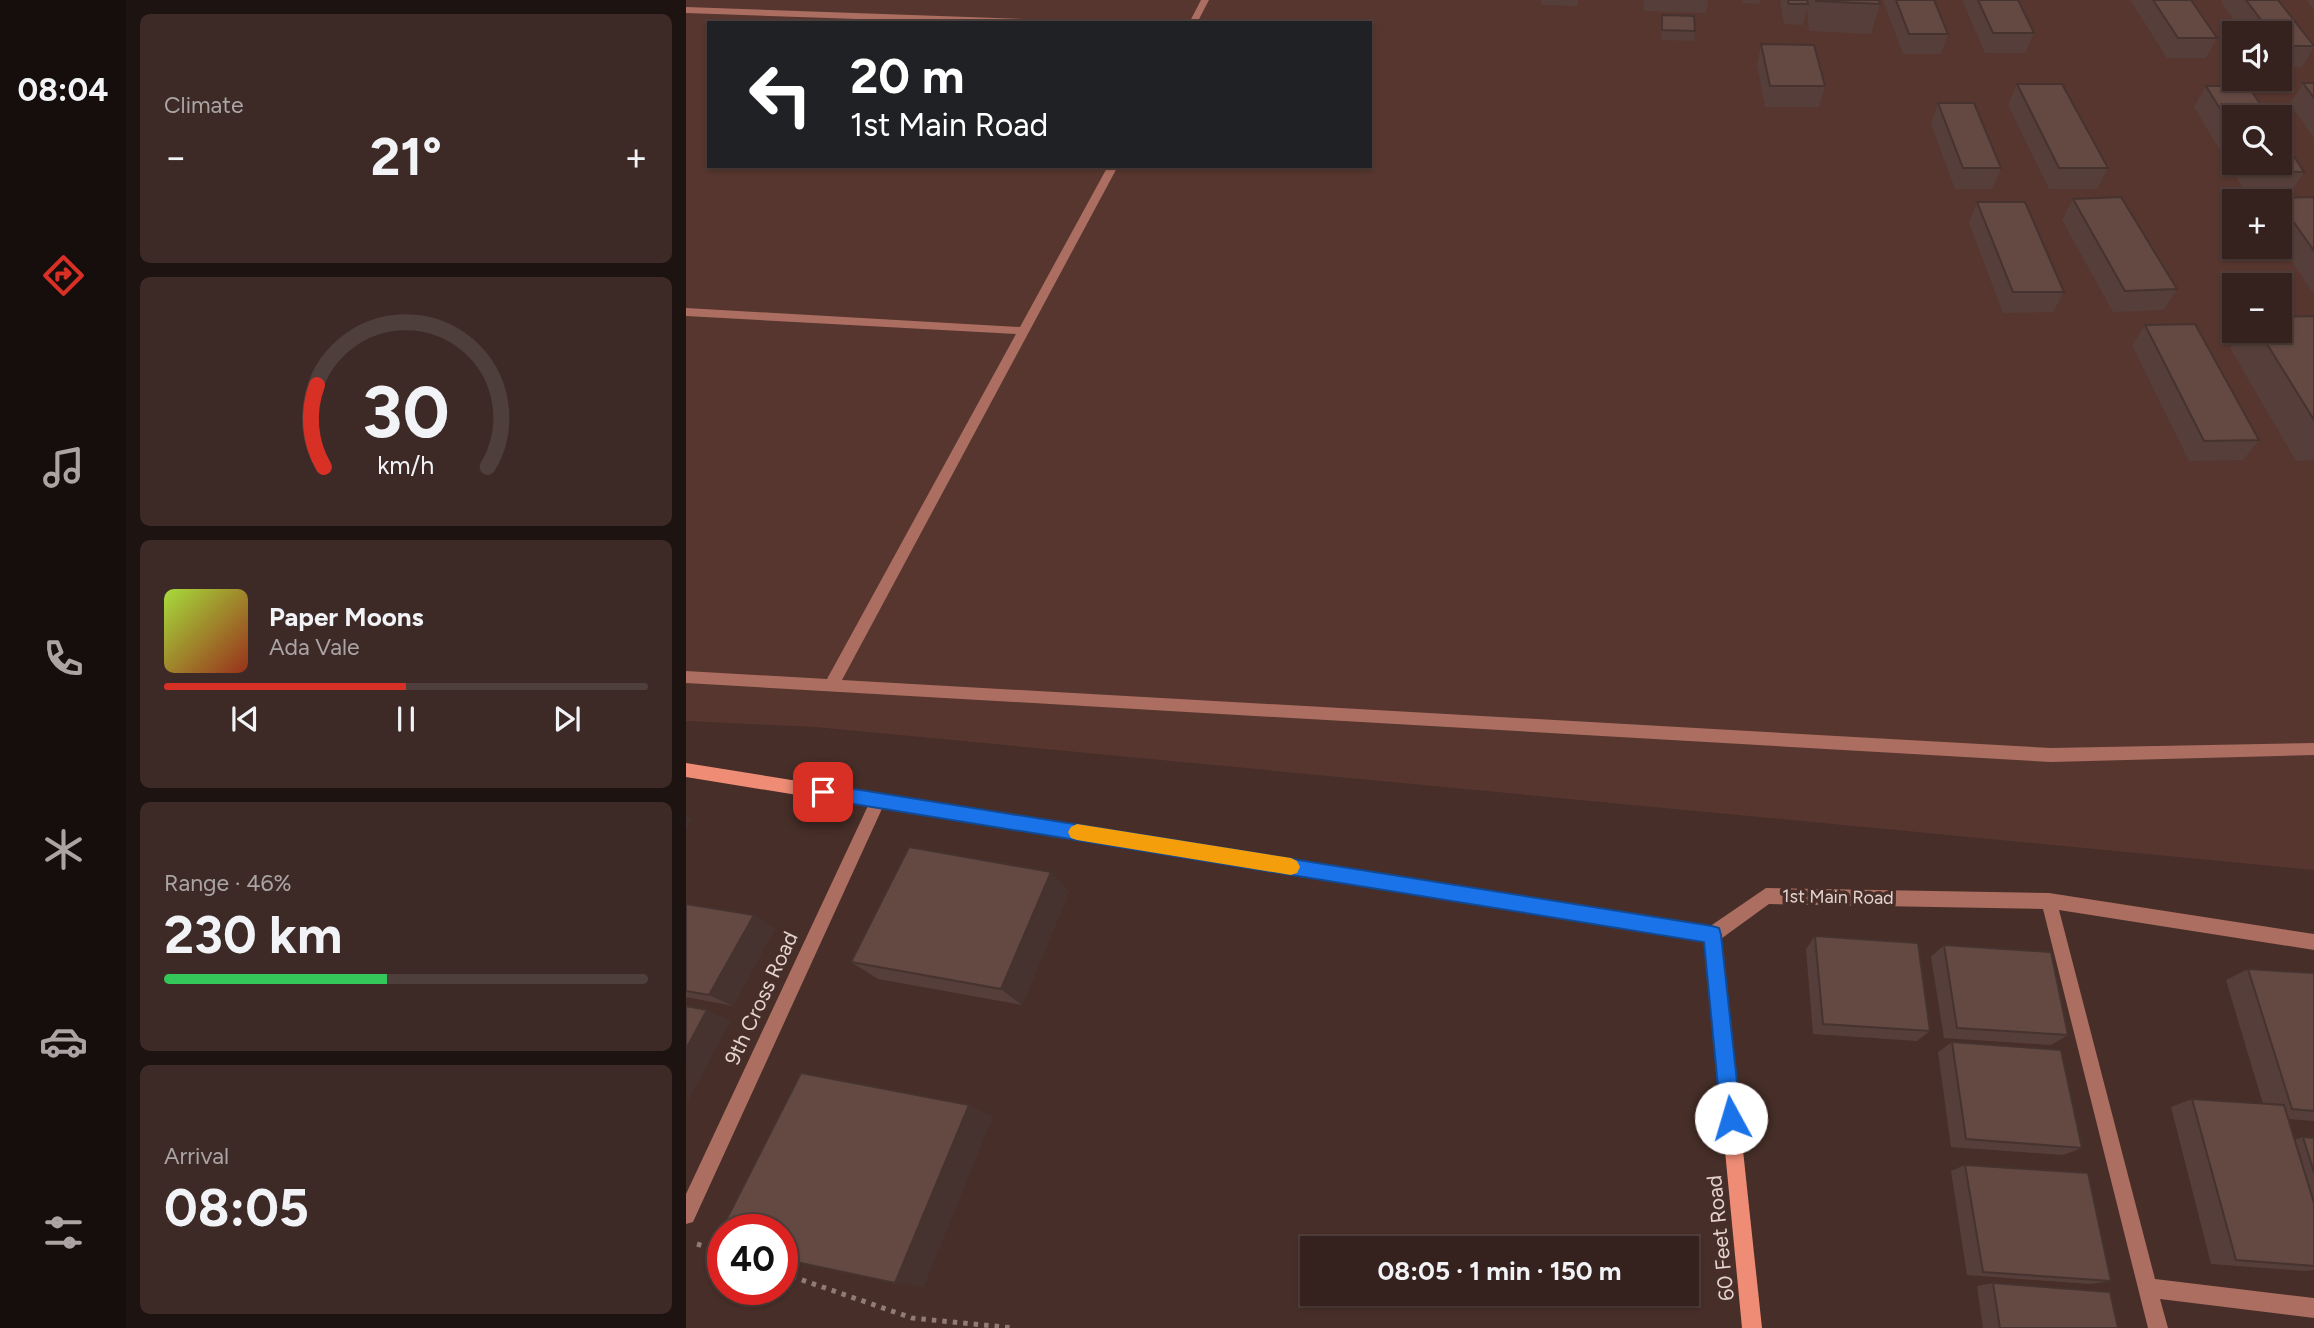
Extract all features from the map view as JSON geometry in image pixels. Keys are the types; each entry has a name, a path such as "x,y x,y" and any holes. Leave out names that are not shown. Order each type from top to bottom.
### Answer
{"street":[{"path":"1193,21 1205,0"},
{"path":"686,10 997,21"},
{"path":"832,684 1112,168"},
{"path":"686,312 1022,331"},
{"path":"686,677 2051,755 2314,749"},
{"path":"686,770 1712,935"},
{"name":"9th Cross Road","path":"686,1215 878,800"},
{"name":"1st Main Road","path":"1712,935 1766,896 2049,901 2314,942"},
{"path":"2049,901 2158,1328"},
{"name":"60 Feet Road","path":"1712,935 1752,1328"},
{"path":"2147,1287 2314,1308"}],"path":[{"path":"686,1240 707,1247"},
{"path":"798,1279 912,1318 1014,1328"}],"shaded area":[{"path":"686,0 2314,0 2314,870 815,727 686,721"}],"building":[{"path":"1788,0 1807,0 1808,4 1789,4"},
{"path":"1879,0 1880,4 1816,1"},
{"path":"1896,0 1934,0 1948,34 1909,34"},
{"path":"1978,0 2018,0 2034,33 1993,33"},
{"path":"2153,0 2191,0 2217,38 2178,38"},
{"path":"2246,0 2278,0 2314,46 2292,46 2292,21 2262,21"},
{"path":"1662,15 1694,16 1695,31 1662,30"},
{"path":"1761,44 1814,45 1825,86 1770,86"},
{"path":"2303,83 2314,83 2314,98"},
{"path":"2017,84 2062,84 2108,168 2059,168"},
{"path":"2206,86 2222,86 2222,91 2251,91 2261,105 2222,105 2222,112"},
{"path":"1938,103 1974,103 2001,168 1963,168"},
{"path":"2292,154 2304,172 2292,172"},
{"path":"2121,197 2177,289 2125,291 2073,199"},
{"path":"2314,197 2314,251 2292,219 2292,198"},
{"path":"1977,202 2025,202 2064,292 2013,292"},
{"path":"2314,316 2314,420 2266,343 2292,343 2292,317"},
{"path":"2195,324 2259,440 2204,441 2145,325"},
{"path":"909,847 1051,872 1001,989 851,962"},
{"path":"686,904 754,915 709,995 686,991"},
{"path":"1815,936 1918,943 1930,1031 1823,1024"},
{"path":"1944,945 2051,952 2068,1035 1957,1028"},
{"path":"2248,969 2314,973 2314,1111 2292,1109"},
{"path":"686,1006 707,1010 686,1049"},
{"path":"1952,1042 2061,1050 2082,1148 1966,1139"},
{"path":"801,1073 969,1105 895,1283 798,1262 798,1214 729,1214"},
{"path":"2192,1099 2284,1105 2314,1203 2314,1266 2236,1260"},
{"path":"2303,1137 2314,1138 2314,1173"},
{"path":"1965,1165 2088,1173 2111,1281 1983,1272"},
{"path":"1993,1283 2110,1292 2118,1328 2000,1328"}],"slow traffic":[{"path":"1077,832 1291,867"}],"route":[{"path":"823,792 1712,935 1731,1118"}]}
